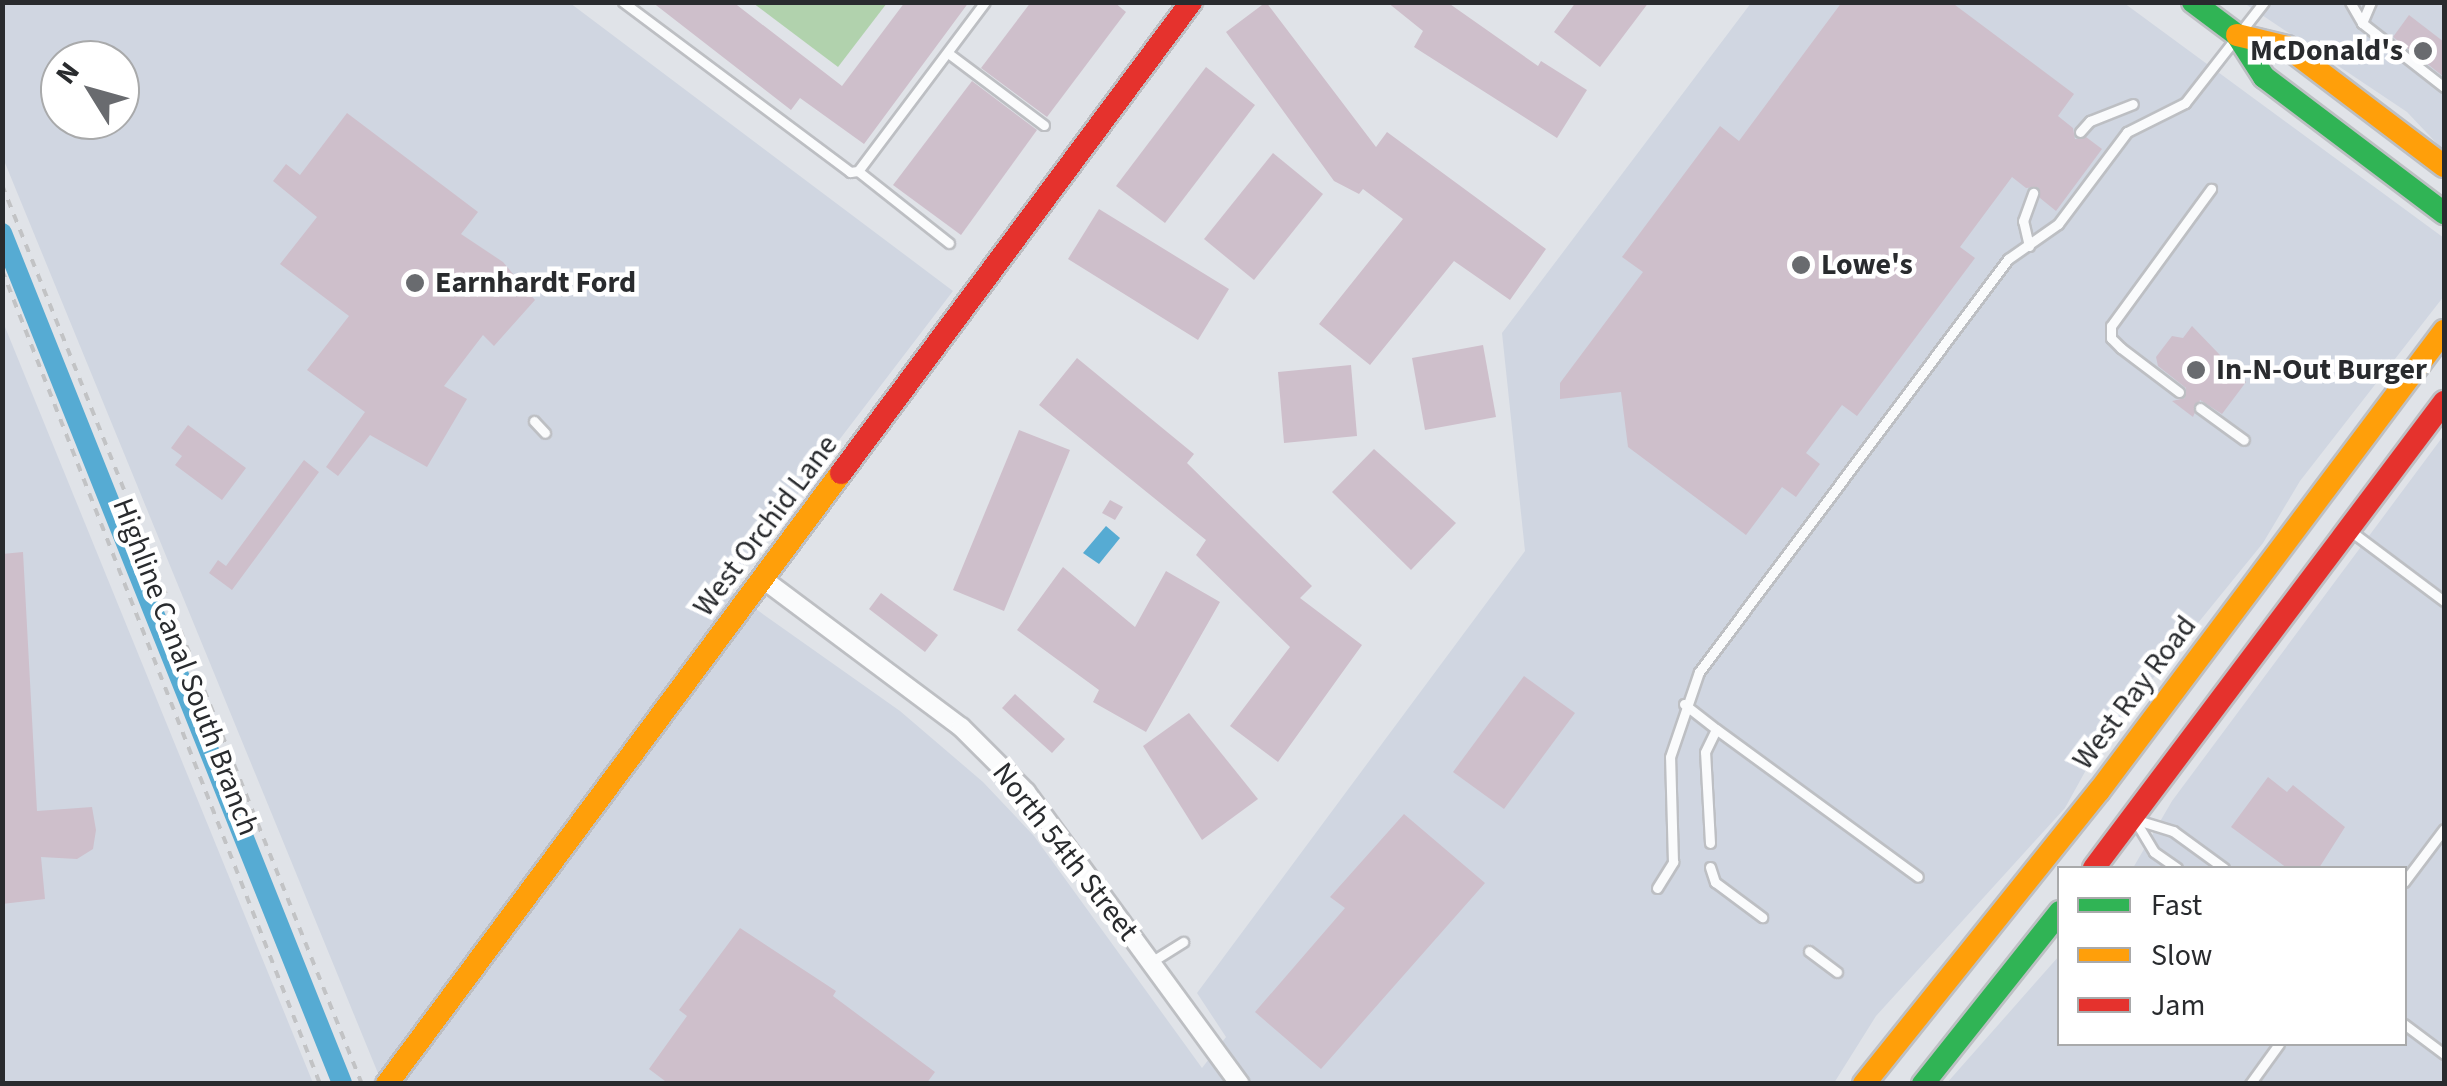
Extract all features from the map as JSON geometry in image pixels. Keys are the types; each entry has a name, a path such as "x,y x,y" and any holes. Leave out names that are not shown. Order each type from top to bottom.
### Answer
{"main road":[{"name":"West Orchid Lane","path":"387,1084 1191,2"},
{"path":"2193,2 2236,35 2264,77 2444,214"},
{"path":"2236,35 2287,46 2444,166"},
{"name":"West Ray Road","path":"1864,1084 2099,791 2444,331"},
{"path":"2096,866 2134,820 2444,402"},
{"path":"1923,1084 2057,916"}],"street":[{"name":"North 54th Street","path":"763,579 961,727 1026,792 1240,1084"}],"lane":[{"path":"623,2 850,172 858,170 985,2"},
{"path":"1656,888 1673,862 1670,757 1684,704 1699,672 2008,258 2058,224 2128,132 2185,102 2264,2"},
{"path":"2350,2 2362,23 2444,87"},
{"path":"2362,23 2370,2"},
{"path":"948,53 1044,124"},
{"path":"2080,132 2090,121 2133,104"},
{"path":"858,170 949,243"},
{"path":"2179,392 2110,338 2111,326 2212,188"},
{"path":"2029,246 2023,221 2032,193"},
{"path":"2200,408 2244,440"},
{"path":"534,421 545,432"},
{"path":"2349,530 2444,601"},
{"path":"1684,704 1918,877"},
{"path":"1710,842 1706,752 1716,729"},
{"path":"2134,820 2154,852 2174,866"},
{"path":"2134,820 2173,831 2221,866"},
{"path":"2407,878 2444,829"},
{"path":"1710,867 1715,882 1762,917"},
{"path":"1150,962 1183,942"},
{"path":"1809,951 1837,972"},
{"path":"2407,1026 2444,1054"},
{"path":"2250,1084 2278,1046"}],"path":[{"path":"2,185 362,1084"},
{"name":"Highline Canal South Branch","path":"2,270 320,1084"}],"shaded area":[{"path":"2,3 570,3 953,291 726,588 900,711 983,782 1034,836 1202,1068 1226,1037 1197,993 1525,551 1502,333 1751,3 2124,3 2444,238 2444,296 2300,481 2263,543 2102,741 2065,808 1876,1016 1834,1083 382,1083 3,158"},
{"path":"2244,3 2444,3 2444,151 2407,112"},
{"path":"3,322 313,1083 3,1083"},
{"path":"2444,435 2444,1083 1946,1084 2057,958 2057,1046 2407,1046 2407,866 2134,866 2172,801"}],"green space":[{"path":"753,3 887,3 838,67"}],"water":[{"path":"1106,526 1120,538 1099,564 1083,553"}],"building":[{"path":"652,2 733,2 842,86 905,2 969,2 864,144 800,98 791,110"},
{"path":"1031,2 1114,2 1126,12 1047,117 981,68"},
{"path":"1266,2 1376,147 1387,132 1546,249 1510,300 1454,261 1370,365 1319,324 1403,219 1363,189 1359,194 1334,181 1226,32"},
{"path":"1387,2 1447,2 1538,66 1541,61 1587,90 1557,138 1414,47 1423,31"},
{"path":"1576,2 1649,2 1600,67 1554,32"},
{"name":"Lowe's","path":"1842,2 1951,2 2074,94 2058,116 2073,128 2075,139 2086,137 2102,149 2056,211 2040,198 2038,187 2026,188 2012,177 1960,247 1975,258 1857,416 1842,405 1806,453 1820,464 1796,497 1782,487 1746,535 1628,447 1621,392 1560,399 1560,383 1643,272 1622,257 1720,126 1739,141"},
{"name":"McDonald's","path":"2409,15 2444,42 2444,77 2393,37"},
{"path":"1206,67 1255,105 1165,223 1116,186"},
{"path":"972,81 1037,130 961,235 893,185"},
{"name":"Earnhardt Ford","path":"347,113 478,212 461,234 503,262 535,300 494,346 483,335 444,386 467,399 427,467 370,435 338,476 326,467 365,412 307,370 349,316 280,264 317,217 273,181 286,164 300,175"},
{"path":"1273,153 1323,194 1254,280 1204,239"},
{"path":"1099,209 1229,289 1198,340 1068,259"},
{"name":"In-N-Out Burger","path":"2192,326 2246,382 2222,414 2200,400 2193,417 2172,401 2185,398 2186,388 2158,366 2156,357 2172,336 2183,338"},
{"path":"1483,345 1496,417 1425,430 1412,358"},
{"path":"1077,358 1194,454 1187,463 1312,586 1300,598 1362,645 1278,762 1230,726 1290,647 1196,555 1206,540 1039,405"},
{"path":"1351,365 1357,436 1284,443 1278,372"},
{"path":"188,425 246,468 222,500 175,465 182,456 171,448"},
{"path":"1019,430 1070,450 1004,611 953,590"},
{"path":"1374,449 1456,523 1411,570 1332,492"},
{"path":"304,460 319,472 232,590 209,573 218,560 226,566"},
{"path":"1110,500 1123,507 1115,520 1102,513"},
{"path":"23,552 37,811 92,807 96,830 93,849 77,859 41,857 45,899 2,904 2,554"},
{"path":"1063,567 1135,627 1166,571 1220,602 1146,732 1093,702 1099,690 1017,630"},
{"path":"881,593 938,635 925,652 869,609"},
{"path":"1524,676 1575,713 1504,809 1453,772"},
{"path":"1015,694 1065,739 1052,753 1002,708"},
{"path":"1189,713 1258,799 1202,840 1143,746"},
{"path":"2268,777 2287,792 2293,785 2345,827 2320,866 2284,866 2231,827"},
{"path":"1404,814 1485,883 1321,1069 1255,1012 1345,908 1330,897"},
{"path":"740,928 836,991 833,996 935,1072 926,1084 669,1084 649,1069 687,1016 679,1010"}],"waterway":[{"path":"2,233 342,1083"}],"traffic: fast":[{"path":"2193,2 2237,35 2264,77 2444,213"},
{"path":"1923,1084 2057,916"}],"traffic: slow":[{"path":"2237,35 2287,47 2444,166"},
{"path":"1864,1084 2099,791 2444,331"},
{"path":"387,1084 841,473"}],"traffic: jam":[{"path":"841,473 1191,2"},
{"path":"2096,866 2444,402"}],"place":[{"name":"McDonald's","path":"2423,51"},
{"name":"Lowe's","path":"1801,265"},
{"name":"Earnhardt Ford","path":"415,283"},
{"name":"In-N-Out Burger","path":"2196,370"}]}
